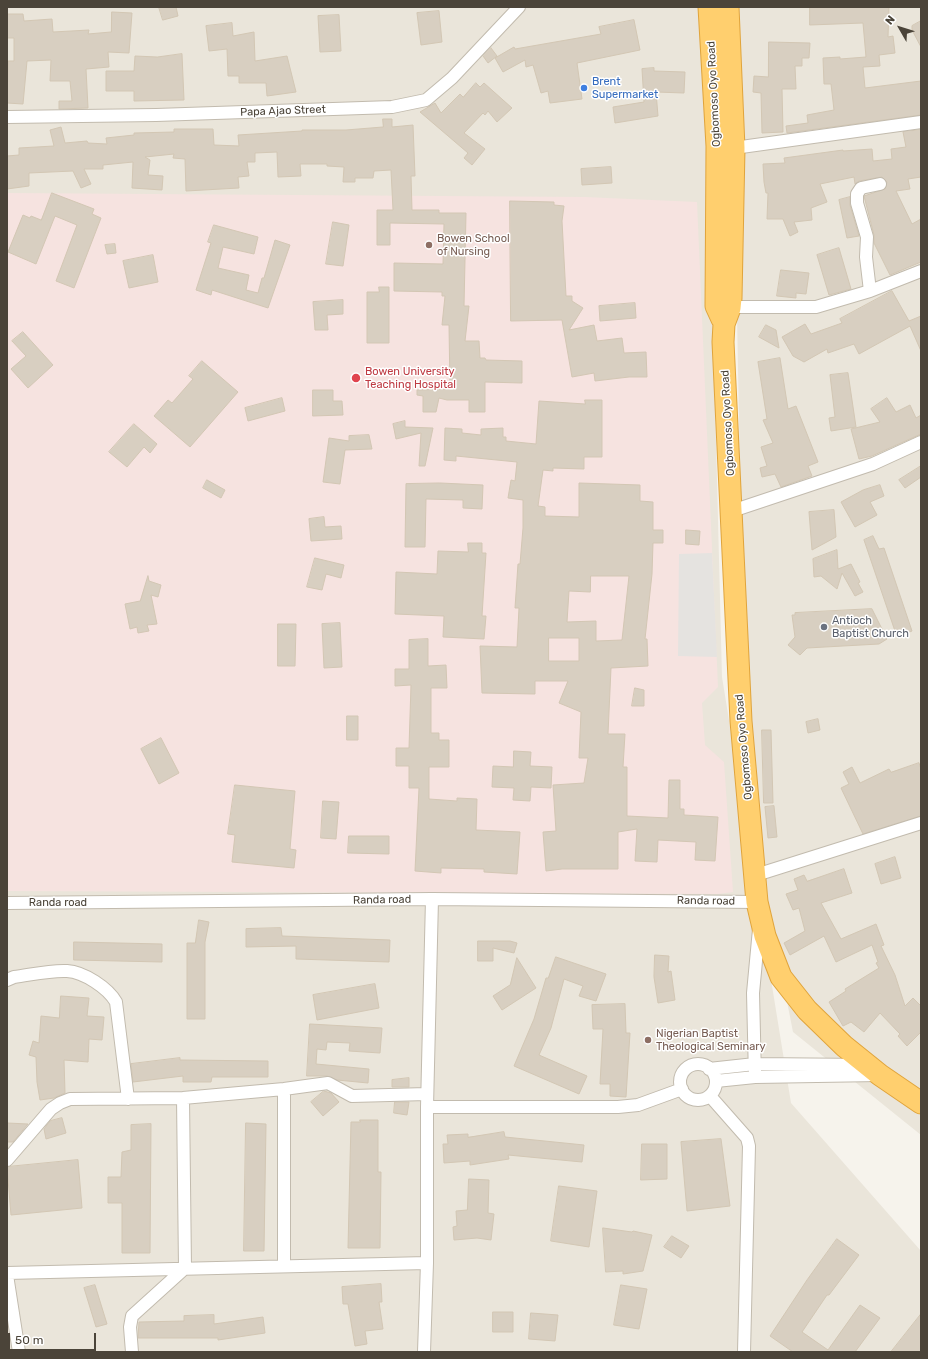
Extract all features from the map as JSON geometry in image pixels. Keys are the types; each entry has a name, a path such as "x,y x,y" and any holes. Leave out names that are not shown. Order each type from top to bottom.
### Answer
{"highway":[{"name":"Ogbomoso Oyo Road","path":"709,7 717,146 741,721 759,908 765,936 782,976 807,1010 844,1046 873,1070 921,1103"},
{"name":"Ogbomoso Oyo Road","path":"723,313 734,148 728,7"}],"street":[{"name":"Papa Ajao Street","path":"7,117 156,115 392,107 426,100 452,78 519,7"},
{"path":"734,148 921,122"},
{"path":"870,291 866,257 867,236 856,203 861,188 880,184"},
{"path":"723,313 816,307 870,291 921,270"},
{"path":"732,511 873,464 921,442"},
{"path":"756,875 921,824"},
{"path":"424,1352 427,1263 426,1107 432,899"},
{"name":"Randa road","path":"7,903 432,899 759,908"},
{"path":"755,1078 753,993 759,908"},
{"path":"7,980 14,977 67,971 77,973 98,984 110,993 116,1002 128,1099"},
{"path":"710,1068 716,1081 713,1092 710,1096 705,1099 694,1100 685,1094 682,1089 681,1079 686,1070 690,1067 700,1065 710,1068 755,1064 873,1070"},
{"path":"716,1081 873,1070"},
{"path":"7,1160 51,1109 70,1099 183,1098 284,1089 328,1083 352,1096 427,1094"},
{"path":"284,1089 284,1266"},
{"path":"426,1107 618,1107 638,1105 682,1089"},
{"path":"710,1096 746,1138 749,1146 744,1352"},
{"path":"132,1352 130,1327 132,1316 185,1268 183,1098"},
{"path":"19,1352 7,1274 185,1268 427,1263"}],"shaded area":[{"path":"7,7 705,7 722,677 791,1103 921,1251 921,1352 7,1352"},
{"path":"724,7 921,7 921,1135 793,1032 767,900 743,639 736,261"},
{"name":"Bowen University Teaching Hospital","path":"7,193 585,197 697,202 718,687 702,703 705,745 724,762 733,892 718,894 7,891"},
{"path":"712,553 717,657 678,656 679,554"}],"building":[{"path":"159,7 176,7 178,16 163,20"},
{"path":"810,7 889,7 888,37 893,36 895,53 879,55 880,66 863,67 865,88 921,81 921,115 787,133 786,126 808,123 807,115 834,110 831,84 824,84 823,58 840,57 840,59 866,57 863,23 810,25"},
{"path":"439,11 442,42 421,45 417,13"},
{"path":"112,12 132,13 129,53 108,52 109,67 86,69 88,108 59,109 59,101 72,101 70,81 50,81 51,60 27,61 23,104 7,103 8,61 14,61 14,38 7,38 7,14 23,14 24,21 52,19 53,32 89,30 88,34 111,32"},
{"path":"339,15 341,51 320,52 318,16"},
{"path":"634,20 640,50 577,63 582,99 550,103 548,91 541,93 533,65 526,67 525,60 503,72 495,58 514,47 515,49 601,34 599,27"},
{"path":"921,21 921,47 912,30 912,26"},
{"path":"232,23 233,36 254,32 255,61 287,56 296,92 267,96 266,83 239,83 239,76 228,76 227,49 209,51 206,26"},
{"path":"769,42 810,43 809,58 802,58 802,66 795,66 796,89 782,89 783,132 762,133 761,93 753,92 754,76 768,77"},
{"path":"491,48 497,56 488,63 483,56"},
{"path":"182,54 184,100 134,101 134,91 106,91 106,71 134,71 135,56 157,57"},
{"path":"654,68 654,71 685,72 684,93 656,92 658,116 615,123 613,107 644,102 642,69"},
{"path":"476,83 480,87 484,83 512,108 497,122 488,111 485,115 483,113 464,133 485,149 472,165 464,158 468,153 420,112 435,103 441,113 460,94 463,97"},
{"path":"383,119 392,119 392,127 413,125 415,176 411,176 412,210 439,210 439,213 466,213 464,306 469,306 465,341 479,341 480,358 485,358 486,360 522,361 522,383 485,382 485,412 469,412 469,400 447,400 439,398 436,412 423,412 423,396 417,395 417,390 450,389 449,325 442,325 445,296 442,296 442,292 394,291 394,263 443,264 444,224 390,223 390,245 377,245 377,210 393,210 391,170 374,171 373,178 355,178 355,182 343,182 344,167 327,166 327,164 300,164 301,176 278,177 277,152 255,153 255,162 247,162 249,176 238,177 239,188 186,191 185,159 173,158 174,154 145,157 150,160 148,175 163,176 162,190 132,188 133,162 103,165 103,169 84,169 91,184 81,188 73,171 29,173 29,186 7,189 7,156 19,155 19,148 54,146 50,130 61,127 65,143 87,141 88,143 107,144 106,138 134,135 134,133 174,132 174,129 213,129 214,145 239,146 238,135 302,130 346,130 383,127"},
{"path":"921,130 921,177 908,179 910,189 896,191 912,224 921,219 921,262 890,275 874,243 874,235 864,196 885,189 887,182 882,177 859,181 855,184 854,177 820,184 827,202 811,208 812,220 794,222 798,232 790,236 783,219 767,219 768,193 766,193 764,182 763,164 785,163 784,158 843,150 872,149 873,161 892,159 891,149 906,147 903,132"},
{"path":"611,167 612,183 582,185 581,169"},
{"path":"52,193 94,209 92,214 101,218 74,288 56,281 77,225 55,216 36,264 8,252 23,215 41,220"},
{"path":"850,197 850,205 859,236 847,238 839,200"},
{"path":"510,201 554,202 554,205 564,206 562,221 566,296 572,296 572,301 583,308 569,330 594,325 597,341 622,338 624,353 646,352 647,377 629,377 595,381 594,373 572,377 562,320 511,321"},
{"path":"333,222 349,225 343,266 326,264"},
{"path":"214,225 258,237 254,254 223,247 218,268 249,275 246,290 258,293 275,240 290,245 268,308 212,290 211,295 196,290 211,243 208,242"},
{"path":"115,244 116,253 107,254 105,245"},
{"path":"839,248 851,289 829,295 817,255"},
{"path":"153,255 158,282 129,288 123,261"},
{"path":"781,270 809,273 806,294 796,293 796,298 777,296"},
{"path":"379,287 389,287 389,343 367,343 367,292 379,292"},
{"path":"892,291 909,321 921,316 921,351 910,326 859,354 854,344 828,353 827,349 804,362 793,356 782,337 805,324 811,334 842,323 840,319"},
{"path":"343,300 343,314 327,315 328,330 315,330 313,302"},
{"path":"635,303 636,318 600,321 599,306"},
{"path":"766,325 776,330 779,348 759,337"},
{"path":"23,332 53,365 28,388 11,369 26,356 12,341"},
{"path":"780,358 788,409 796,406 818,462 808,466 812,476 781,487 775,474 762,477 760,468 767,466 761,447 773,443 763,420 767,419 758,362"},
{"path":"202,361 238,392 190,447 154,416 168,400 172,403 193,379 189,376"},
{"path":"848,373 856,427 831,431 829,418 835,417 830,375"},
{"path":"313,390 333,390 333,401 342,401 343,415 313,416"},
{"path":"282,398 285,411 248,421 245,408"},
{"path":"887,398 896,412 910,405 916,418 921,415 921,434 872,456 859,459 851,429 880,422 871,409"},
{"path":"585,400 602,400 602,457 584,457 584,469 553,468 553,471 543,470 538,506 545,507 545,516 579,517 579,483 640,485 640,501 653,502 653,530 663,530 663,543 653,543 652,574 645,639 647,639 648,666 611,668 608,734 625,734 623,767 627,767 627,816 668,818 669,780 680,780 680,809 684,809 684,815 718,817 715,861 695,860 696,842 658,840 657,862 635,861 637,829 618,832 618,869 562,869 546,871 543,832 556,831 553,785 584,783 588,758 579,758 581,712 559,703 568,681 535,681 535,694 482,693 480,646 517,647 519,608 515,608 518,564 520,564 523,528 523,500 508,498 511,480 515,481 517,462 456,456 456,461 444,460 445,428 462,429 462,433 481,435 481,429 503,428 503,437 506,437 506,441 536,444 539,401 585,404","holes":["591,576 629,576 622,640 596,641 596,621 567,622 569,591 590,592","549,638 579,638 579,661 549,661"]},
{"path":"405,421 405,427 433,428 425,466 419,466 421,433 396,439 393,424"},
{"path":"134,424 157,444 150,453 144,447 127,467 109,452"},
{"path":"369,435 372,449 345,450 340,484 323,482 329,438 349,441 349,436"},
{"path":"921,466 921,477 905,488 899,480"},
{"path":"207,480 225,490 221,498 203,488"},
{"path":"440,483 483,485 482,509 463,508 463,500 426,499 425,547 405,547 406,484"},
{"path":"880,485 884,496 870,502 877,515 855,527 841,502 863,490"},
{"path":"834,510 836,537 812,550 809,512"},
{"path":"324,517 325,527 341,526 342,539 311,541 309,519"},
{"path":"686,530 700,531 699,545 686,544"},
{"path":"873,536 879,549 884,548 912,631 897,637 864,540"},
{"path":"468,543 482,543 482,553 486,553 482,616 486,616 484,639 443,637 444,616 395,614 396,572 437,574 438,551 468,552"},
{"path":"837,550 838,569 851,564 860,582 858,583 863,592 855,596 842,573 837,589 821,576 814,577 813,559"},
{"path":"315,558 344,565 341,578 326,574 322,590 307,587"},
{"path":"148,576 149,581 161,585 158,597 151,595 157,624 147,625 149,631 138,633 137,627 130,629 125,604 140,601"},
{"path":"872,609 887,639 879,644 807,648 800,655 788,645 795,637 792,615 795,615 795,613"},
{"path":"340,623 342,667 324,668 322,624"},
{"path":"278,624 296,624 295,666 278,666"},
{"path":"428,639 428,666 446,665 447,688 431,688 431,733 439,733 439,740 449,740 449,767 429,767 429,799 457,801 457,798 477,799 476,830 520,832 517,874 484,872 484,869 441,868 441,873 415,871 419,788 409,788 409,766 396,766 396,748 409,748 411,685 395,686 395,669 409,669 409,640"},
{"path":"635,688 644,690 644,706 632,706"},
{"path":"347,716 358,716 358,740 347,740"},
{"path":"818,719 820,730 808,733 806,722"},
{"path":"762,730 771,730 773,803 764,803"},
{"path":"161,738 179,773 159,784 141,749"},
{"path":"514,751 531,752 530,766 552,767 551,788 531,787 530,801 513,800 514,788 492,787 493,766 513,767"},
{"path":"919,763 921,769 921,816 863,834 841,788 849,784 843,772 852,767 860,783 889,769 891,772"},
{"path":"235,785 295,791 290,849 296,850 294,868 232,862 235,835 228,834"},
{"path":"323,801 339,802 336,839 321,838"},
{"path":"774,806 777,837 768,838 765,807"},
{"path":"349,836 389,836 389,854 348,853"},
{"path":"895,857 901,878 881,884 875,864"},
{"path":"844,869 852,893 821,903 841,939 876,924 884,945 881,946 895,975 905,1006 913,998 921,1006 921,1032 907,1046 898,1036 900,1034 880,1013 864,1032 851,1022 843,1026 829,1002 846,991 845,989 879,968 876,963 878,962 872,945 836,962 824,936 790,955 784,943 805,931 799,908 793,910 786,894 798,890 794,879 804,875 807,881"},
{"path":"199,920 209,922 205,942 205,1019 187,1019 187,943 195,943"},
{"path":"281,928 282,936 390,940 389,962 296,959 296,946 246,947 246,929"},
{"path":"478,941 510,941 517,943 514,953 493,948 493,961 478,961"},
{"path":"74,942 162,944 162,962 74,960"},
{"path":"655,955 669,956 668,972 671,971 675,1000 658,1003 654,977"},
{"path":"556,957 606,974 596,1001 579,996 583,986 564,979 551,1028 539,1055 587,1076 579,1094 514,1066 534,1019 546,978 548,978"},
{"path":"517,958 536,988 502,1010 493,996 510,985"},
{"path":"375,984 379,1008 317,1020 313,995"},
{"path":"61,996 89,998 87,1016 104,1017 102,1040 89,1039 88,1062 64,1060 65,1093 54,1098 40,1100 37,1082 36,1057 29,1055 33,1041 39,1043 41,1016 59,1018"},
{"path":"625,1004 626,1033 630,1033 626,1097 610,1096 610,1084 600,1084 603,1029 593,1029 592,1005"},
{"path":"310,1024 382,1028 380,1053 349,1051 350,1043 327,1042 326,1050 317,1049 316,1064 369,1069 368,1083 337,1080 327,1076 307,1076"},
{"path":"180,1058 180,1060 268,1061 268,1077 212,1077 211,1082 183,1082 183,1076 133,1082 131,1064"},
{"path":"409,1078 409,1087 392,1087 392,1080"},
{"path":"324,1091 331,1093 339,1102 323,1116 311,1102"},
{"path":"395,1102 409,1102 407,1115 394,1113"},
{"path":"62,1118 66,1133 46,1139 44,1129 50,1121"},
{"path":"360,1120 378,1120 378,1172 381,1172 380,1248 348,1248 351,1122 360,1122"},
{"path":"7,1123 28,1124 13,1142 7,1142"},
{"path":"246,1123 266,1124 264,1251 244,1251"},
{"path":"151,1124 150,1253 122,1253 122,1203 108,1203 108,1177 121,1177 122,1152 131,1150 131,1125"},
{"path":"504,1132 505,1137 584,1145 582,1162 508,1155 509,1159 470,1165 470,1161 444,1163 443,1144 448,1144 447,1135 468,1134 468,1137"},
{"path":"721,1139 730,1206 687,1211 681,1142"},
{"path":"642,1144 667,1144 667,1179 641,1180"},
{"path":"78,1160 82,1208 11,1215 7,1167"},
{"path":"469,1179 489,1180 488,1213 494,1214 491,1240 477,1238 454,1240 453,1227 457,1226 456,1211 467,1210"},
{"path":"559,1186 597,1191 589,1247 551,1241"},
{"path":"603,1228 633,1231 652,1235 643,1271 623,1274 623,1271 606,1272"},
{"path":"672,1236 689,1246 681,1258 664,1247"},
{"path":"837,1239 859,1255 829,1295 827,1295 802,1332 828,1350 860,1305 880,1318 855,1352 793,1352 770,1336 807,1280"},
{"path":"381,1284 382,1302 379,1302 383,1329 365,1331 367,1344 355,1346 348,1304 343,1304 342,1287"},
{"path":"95,1285 107,1324 96,1327 84,1288"},
{"path":"621,1285 647,1289 639,1329 614,1325"},
{"path":"493,1312 513,1312 513,1332 493,1332"},
{"path":"531,1313 558,1315 555,1341 529,1339"},
{"path":"921,1314 921,1352 891,1352"},
{"path":"214,1315 214,1324 263,1317 265,1333 218,1340 218,1338 138,1338 139,1322 184,1321 184,1316"}],"place":[{"name":"Brent Supermarket","path":"584,88"},
{"name":"Bowen School of Nursing","path":"429,245"},
{"name":"Bowen University Teaching Hospital","path":"356,378"},
{"name":"Antioch Baptist Church","path":"824,627"},
{"name":"Nigerian Baptist Theological Seminary","path":"648,1040"}]}
